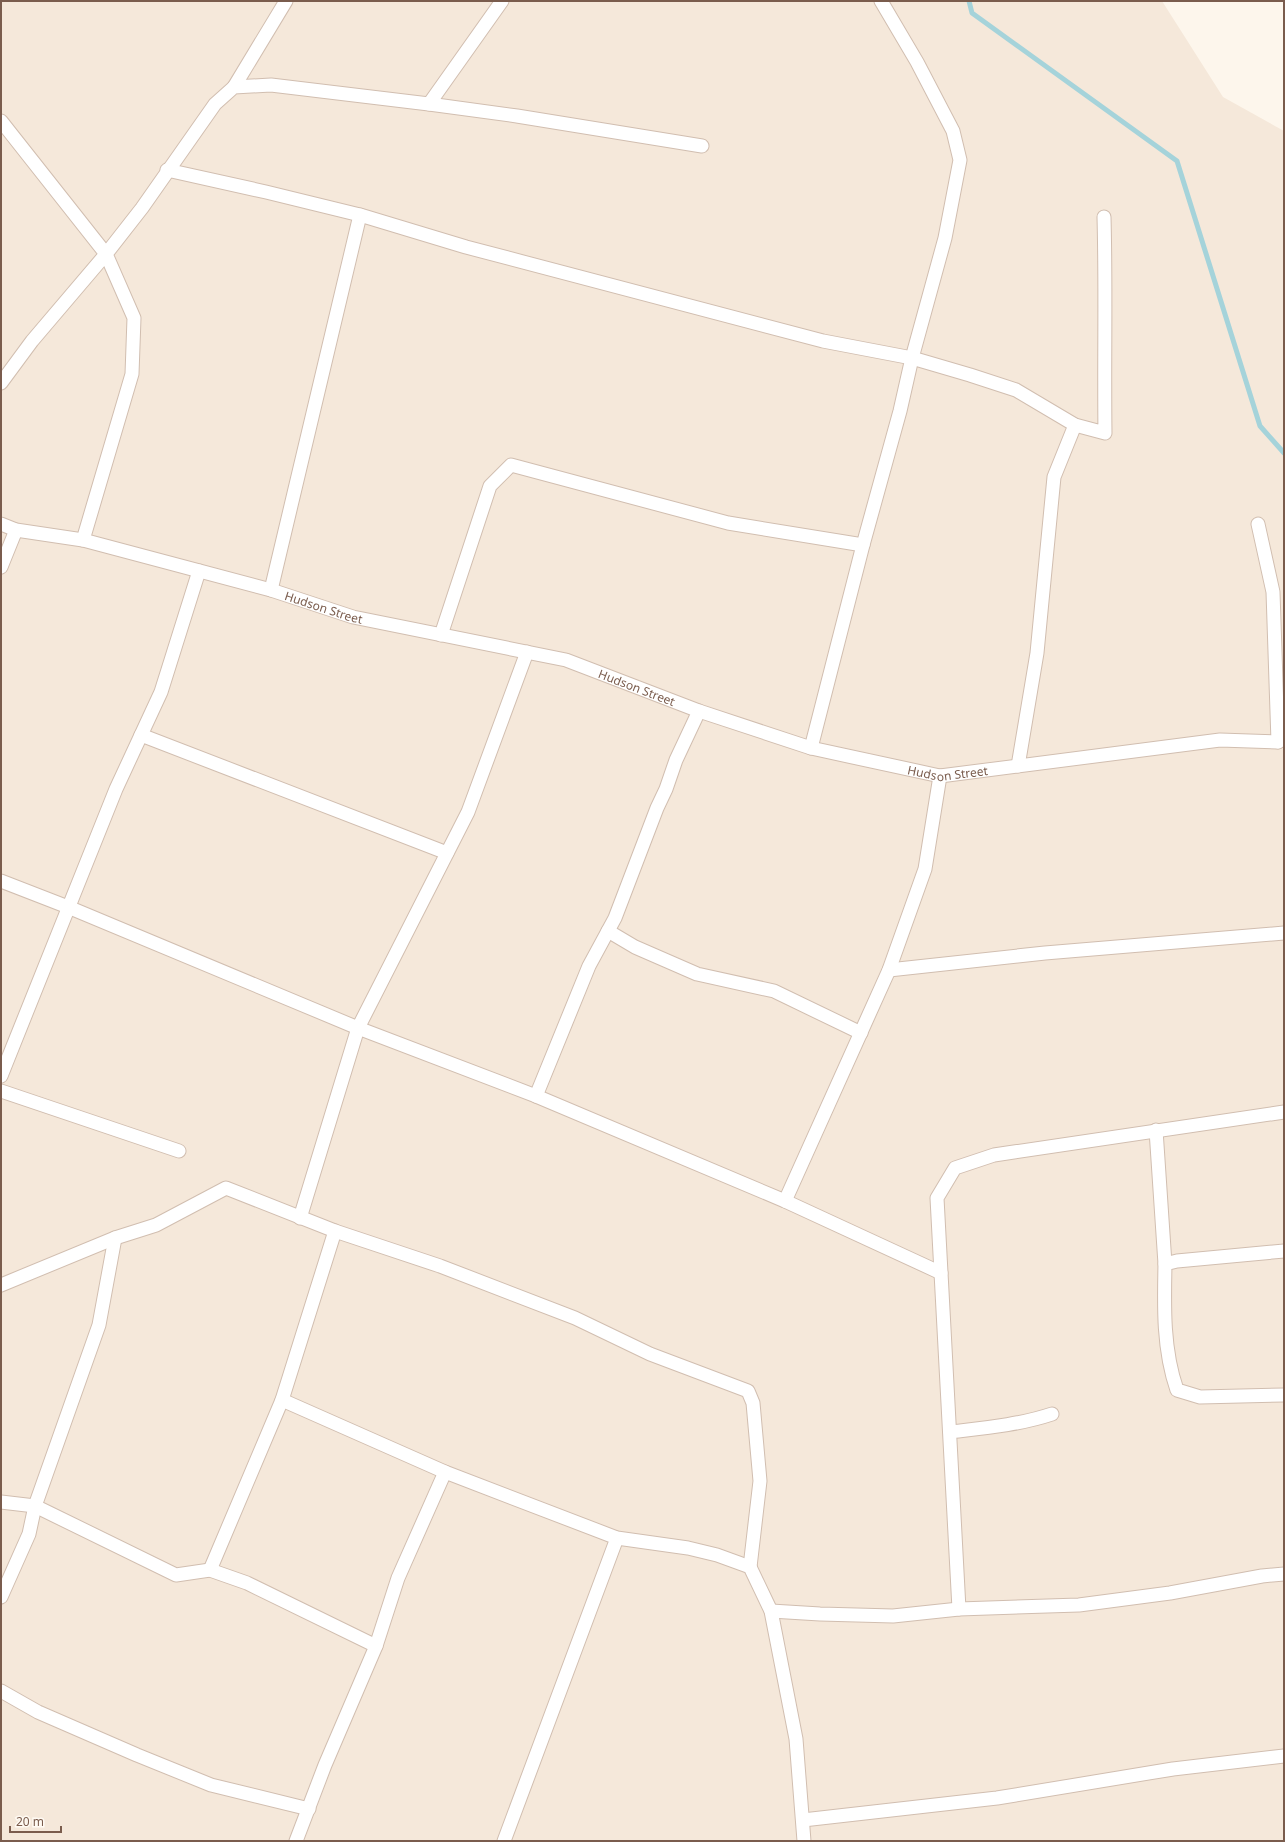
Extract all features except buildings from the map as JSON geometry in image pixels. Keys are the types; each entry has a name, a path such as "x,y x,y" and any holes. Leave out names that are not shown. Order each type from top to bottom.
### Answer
{"street":[{"path":"1,383 32,341 106,254 142,208 167,170 215,104 234,87 286,1"},
{"path":"429,104 502,1"},
{"path":"811,748 863,545 900,411 912,358 945,238 960,160 953,131 917,62 881,1"},
{"path":"234,87 270,85 429,104 517,116 702,146"},
{"path":"1,121 106,254 134,318 132,374 83,540"},
{"path":"167,170 360,215 466,247 823,341 912,358 1016,390 1075,425 1105,433 1104,347 1106,289 1104,217"},
{"path":"270,590 360,215"},
{"path":"1018,766 1037,653 1054,477 1075,425"},
{"path":"441,635 490,486 511,464 728,523 863,545"},
{"name":"Hudson Street","path":"1,524 16,530 83,540 270,590 353,616 566,660 699,711 811,748 940,776 1220,740 1281,745"},
{"path":"1258,524 1273,592 1281,745"},
{"path":"1,567 16,530"},
{"path":"1,1076 116,789 161,692 199,571"},
{"path":"300,1218 358,1028 468,812 527,652"},
{"path":"536,1096 589,966 615,918 657,808 666,790 676,760 699,711"},
{"path":"141,735 447,853"},
{"path":"785,1201 889,970 925,869 940,776"},
{"path":"1,881 68,907 358,1028 536,1096 785,1201 941,1273"},
{"path":"608,930 635,947 697,974 774,991 861,1033"},
{"path":"889,970 1045,953 1284,932"},
{"path":"1,1091 178,1151"},
{"path":"959,1609 937,1198 955,1168 994,1155 1284,1112"},
{"path":"1156,1130 1165,1264 1164,1310 1170,1369 1177,1390 1200,1398 1284,1395"},
{"path":"1,1285 114,1238 156,1225 226,1188 335,1232 440,1266 575,1318 650,1354 748,1391 753,1403 760,1481 750,1567 771,1611 796,1739 804,1820 804,1841"},
{"path":"210,1570 282,1400 335,1232"},
{"path":"1,1597 29,1534 35,1506 99,1325 114,1238"},
{"path":"1165,1264 1177,1261 1284,1251"},
{"path":"282,1400 445,1472 616,1538 688,1548 717,1555 750,1567"},
{"path":"950,1432 1033,1420 1052,1414"},
{"path":"296,1841 376,1646 398,1578 445,1472"},
{"path":"1,1502 35,1506 176,1575 210,1570 247,1583 376,1646"},
{"path":"504,1841 616,1538"},
{"path":"771,1611 893,1616 959,1609 1079,1605 1170,1593 1262,1576 1284,1574"},
{"path":"1,1691 38,1712 210,1784 309,1809"},
{"path":"804,1820 997,1798 1173,1769 1284,1756"}],"shaded area":[{"path":"1,1 1162,1 1223,97 1284,131 1284,1841 1,1841"}],"waterway":[{"path":"969,1 972,13 1177,161 1260,426 1284,453"}]}
